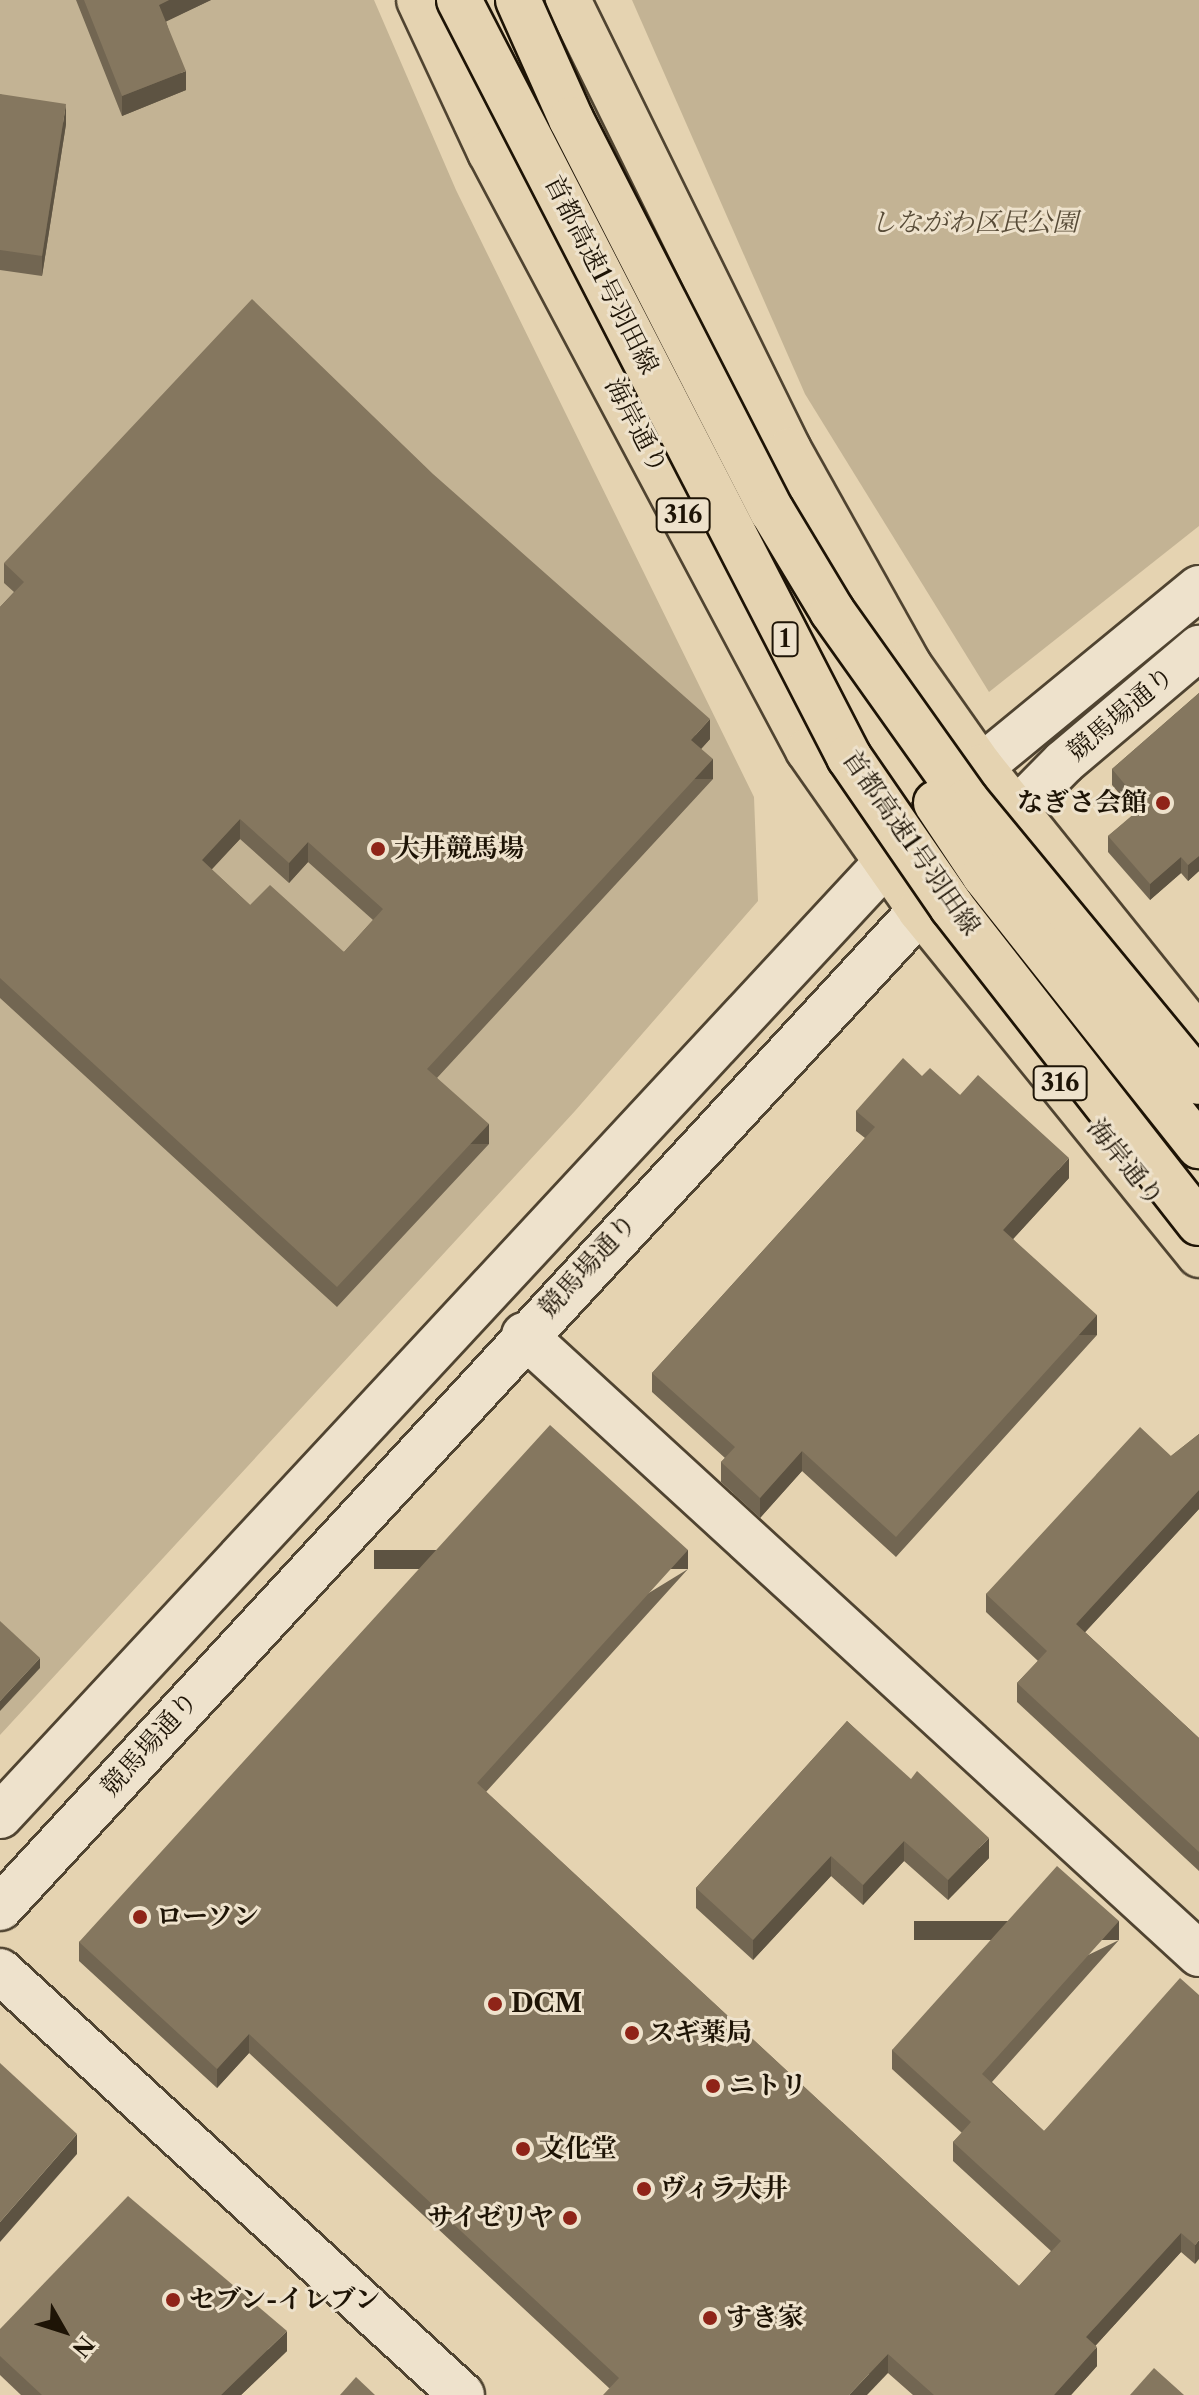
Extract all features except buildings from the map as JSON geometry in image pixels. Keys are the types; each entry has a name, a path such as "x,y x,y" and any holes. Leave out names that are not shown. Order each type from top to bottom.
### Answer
{"main road":[{"name":"海岸通り","path":"419,0 490,152 768,681 885,864 1199,1255"},
{"name":"首都高速1号羽田線","path":"459,0 849,757 952,907 1199,1223"},
{"name":"首都高速1号羽田線","path":"518,0 571,119 772,511 832,611 967,801 1199,1082"},
{"path":"568,0 797,464 909,665 981,767 1199,1038"},
{"path":"832,611 898,745 984,875 1199,1146"}],"street":[{"name":"競馬場通り","path":"0,1816 885,864 981,767 1199,588"},
{"name":"競馬場通り","path":"0,1908 524,1335 1015,810 1064,762 1199,648"},
{"path":"524,1335 1199,1954"},
{"path":"0,1971 462,2395"}],"green space":[{"name":"大井競馬場","path":"0,0 374,0 456,190 754,797 758,901 575,1111 0,1735"},
{"name":"しながわ区民公園","path":"632,0 1199,0 1199,526 989,692 805,394"}],"place":[{"name":"なぎさ会館","path":"1163,803"},
{"name":"大井競馬場","path":"378,849"},
{"name":"ローソン","path":"140,1917"},
{"name":"DCM","path":"495,2004"},
{"name":"スギ薬局","path":"632,2033"},
{"name":"ニトリ","path":"713,2086"},
{"name":"文化堂","path":"523,2149"},
{"name":"ヴィラ大井","path":"644,2189"},
{"name":"サイゼリヤ","path":"570,2218"},
{"name":"セブン-イレブン","path":"173,2300"},
{"name":"すき家","path":"710,2318"}]}
